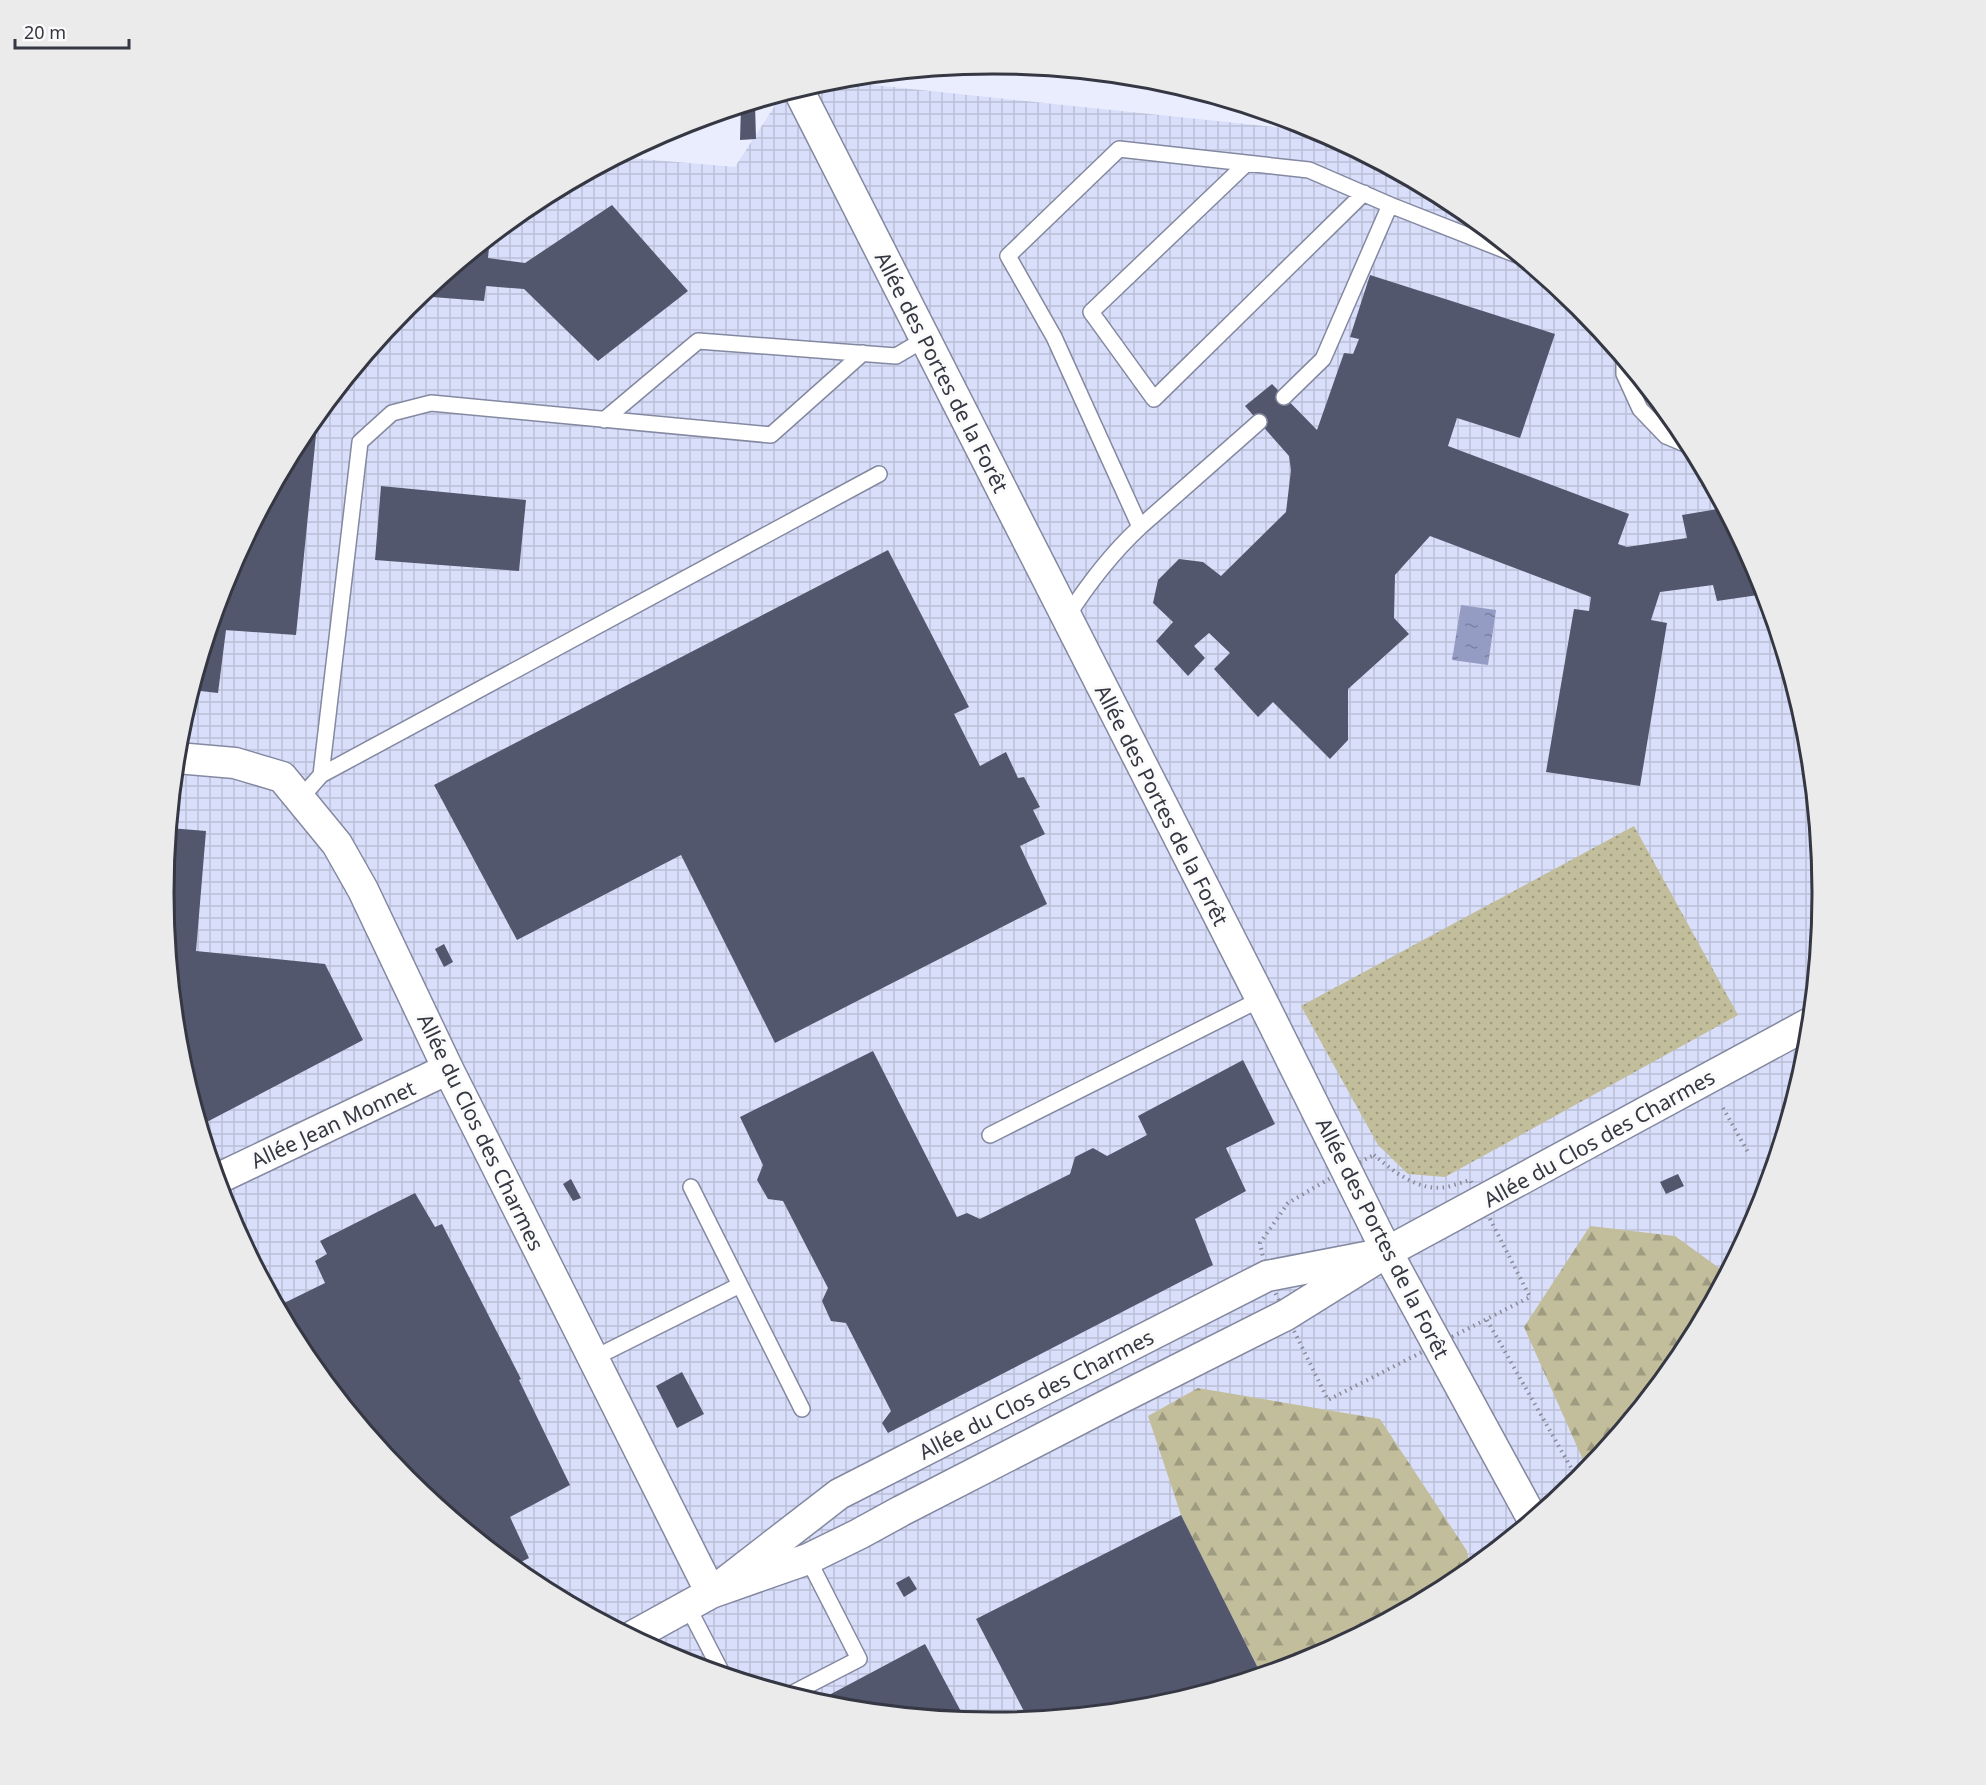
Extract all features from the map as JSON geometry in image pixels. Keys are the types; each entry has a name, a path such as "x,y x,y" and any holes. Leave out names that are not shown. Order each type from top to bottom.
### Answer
{"street":[{"name":"Allée des Portes de la Forêt","path":"802,96 1388,1252 1529,1512"},
{"name":"Allée du Clos des Charmes","path":"186,759 235,763 282,777 336,844 363,890 448,1069 594,1358 700,1600"},
{"name":"Allée du Clos des Charmes","path":"641,1632 700,1600 808,1559 859,1534 1098,1409 1286,1315 1388,1252 1800,1028"},
{"name":"Allée Jean Monnet","path":"224,1175 448,1069"},
{"name":"Allée du Clos des Charmes","path":"700,1600 839,1494 1256,1281 1267,1276 1388,1252"}],"lane":[{"path":"1140,527 1054,337 1008,256 1119,149 1310,170 1390,205 1497,247"},
{"path":"1246,163 1091,312 1154,399 1364,193"},
{"path":"1284,397 1323,358 1390,205"},
{"path":"604,420 698,341 896,356 925,339"},
{"path":"321,775 360,442 392,412 431,403 771,435 863,353"},
{"path":"1624,371 1640,409 1666,436 1676,440"},
{"path":"1067,617 1086,587 1119,546 1259,422"},
{"path":"300,799 321,775 879,474"},
{"path":"990,1135 1261,999"},
{"path":"691,1188 802,1409"},
{"path":"594,1358 740,1285"},
{"path":"801,1689 859,1659 808,1559"},
{"path":"700,1600 719,1664"}],"path":[{"path":"1707,1079 1749,1154"},
{"path":"1487,1320 1573,1471"}],"shaded area":[{"path":"865,84 1285,128 1306,136 1402,183 1492,243 1572,313 1609,352 1674,437 1702,483 1728,530 1769,629 1796,733 1805,786 1812,892 1810,946 1805,999 1784,1104 1769,1156 1728,1255 1674,1348 1643,1391 1609,1433 1533,1508 1492,1542 1402,1602 1355,1627 1256,1668 1205,1684 1153,1696 1100,1704 1047,1710 993,1712 939,1710 833,1696 781,1684 680,1649 631,1627 583,1602 494,1542 414,1472 377,1433 312,1348 284,1302 258,1255 217,1156 190,1052 181,999 174,892 176,839 181,786 202,681 217,629 258,530 312,437 377,352 414,313 494,243 584,183 631,158 735,167 777,102"}],"green space":[{"path":"1634,826 1738,1015 1445,1177 1408,1174 1378,1145 1301,1006"},
{"path":"1590,1226 1675,1236 1720,1269 1674,1348 1643,1391 1583,1460 1524,1327"},
{"path":"1198,1388 1380,1419 1467,1551 1468,1559 1402,1602 1355,1627 1258,1667 1181,1515 1148,1416"}],"water":[{"path":"1461,605 1496,610 1488,665 1452,660"}],"building":[{"path":"755,109 756,139 740,140 741,114"},
{"path":"612,205 688,291 598,361 524,289 486,286 484,301 431,297 489,247 488,258 525,263"},
{"path":"1370,275 1555,334 1520,438 1457,418 1448,446 1629,514 1618,544 1627,547 1687,538 1682,515 1717,509 1756,595 1717,601 1713,585 1660,592 1651,620 1667,623 1640,786 1546,772 1574,609 1589,611 1591,597 1430,536 1395,575 1394,618 1409,634 1348,689 1348,740 1330,759 1273,702 1258,717 1214,669 1230,653 1209,633 1194,646 1205,658 1188,676 1156,641 1173,622 1153,603 1158,580 1179,559 1203,562 1221,576 1286,512 1291,470 1289,456 1245,406 1272,384 1317,430 1344,353 1353,354 1359,339 1350,337"},
{"path":"316,435 296,635 226,630 218,693 200,691 217,629 258,530 312,437"},
{"path":"381,486 526,500 519,571 375,560"},
{"path":"888,550 969,707 954,714 980,766 1006,752 1018,778 1024,777 1040,807 1033,810 1045,834 1020,846 1047,904 775,1043 681,855 517,940 434,785"},
{"path":"177,829 206,831 196,951 325,964 363,1040 207,1122 190,1052 181,999 174,892"},
{"path":"444,944 453,962 444,967 435,949"},
{"path":"873,1051 957,1217 967,1213 980,1219 1070,1174 1075,1157 1093,1148 1107,1156 1147,1135 1138,1116 1243,1060 1275,1124 1226,1148 1246,1191 1195,1219 1213,1265 888,1433 882,1423 891,1411 846,1323 831,1321 822,1301 828,1288 783,1201 768,1199 757,1180 763,1165 740,1117"},
{"path":"1678,1174 1684,1186 1666,1194 1660,1182"},
{"path":"571,1179 581,1198 573,1201 563,1184"},
{"path":"415,1193 435,1227 442,1224 521,1379 519,1380 570,1485 510,1517 529,1558 522,1562 494,1542 414,1472 377,1433 312,1348 284,1303 325,1283 315,1261 327,1254 320,1241"},
{"path":"682,1372 704,1414 677,1428 656,1386"},
{"path":"1181,1515 1258,1667 1205,1684 1153,1696 1100,1704 1024,1711 976,1619"},
{"path":"909,1576 917,1589 904,1597 896,1583"},
{"path":"925,1644 961,1711 886,1704 829,1695"}]}
